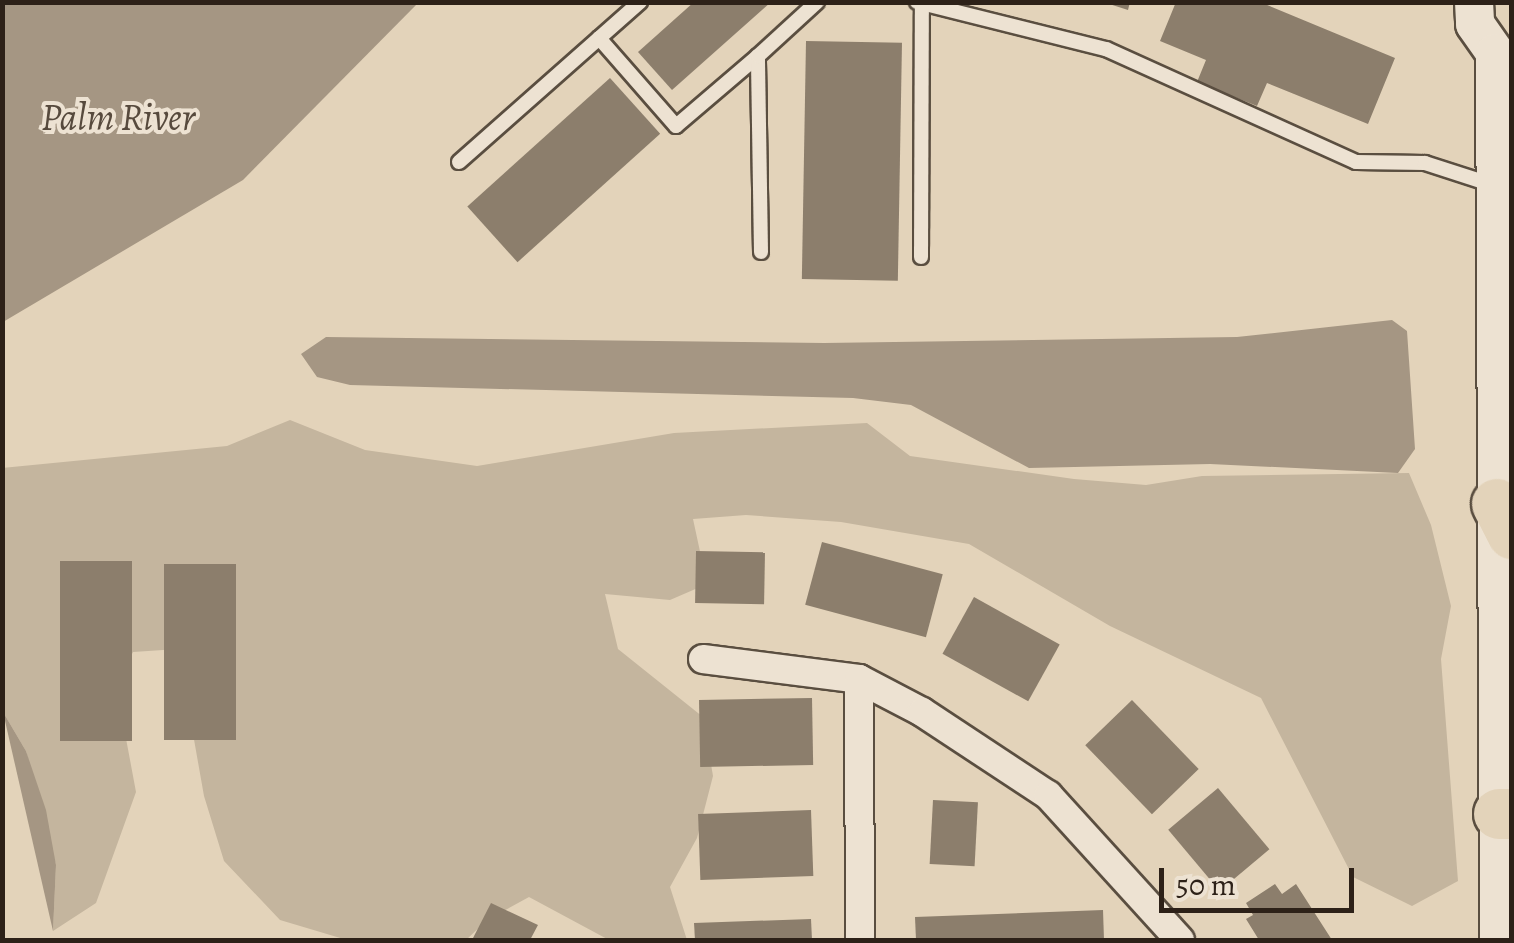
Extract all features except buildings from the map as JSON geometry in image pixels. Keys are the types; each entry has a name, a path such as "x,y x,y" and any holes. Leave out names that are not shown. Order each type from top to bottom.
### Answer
{"street":[{"path":"1474,2 1475,24 1503,46 1494,186 1504,519 1505,814 1499,940"},
{"path":"703,659 859,679 1048,794 1180,940"},
{"path":"859,679 860,940"}],"lane":[{"path":"459,162 640,2"},
{"path":"599,38 676,126 817,2"},
{"path":"921,257 920,3 1106,50 1356,162 1424,164 1494,186"},
{"path":"758,56 761,252"}],"shaded area":[{"path":"290,420 365,450 477,466 674,433 867,423 910,456 1074,479 1146,485 1202,476 1409,473 1431,525 1451,606 1441,659 1458,881 1412,906 1353,877 1261,698 1110,626 969,544 841,522 746,515 693,519 707,584 670,600 605,594 618,649 703,717 713,776 697,838 670,887 687,940 609,940 529,897 487,920 466,940 347,940 280,920 224,861 204,796 178,649 133,652 116,685 136,792 96,903 53,931 56,865 26,751 3,712 2,468 227,446"}],"water":[{"name":"Palm River","path":"3,2 418,3 243,180 3,322"},
{"path":"1392,320 1407,331 1415,449 1398,473 1210,464 1029,468 911,405 853,398 350,385 317,377 301,354 326,337 824,343 1237,337"},
{"path":"3,712 26,751 46,810 56,865 53,931"}]}
